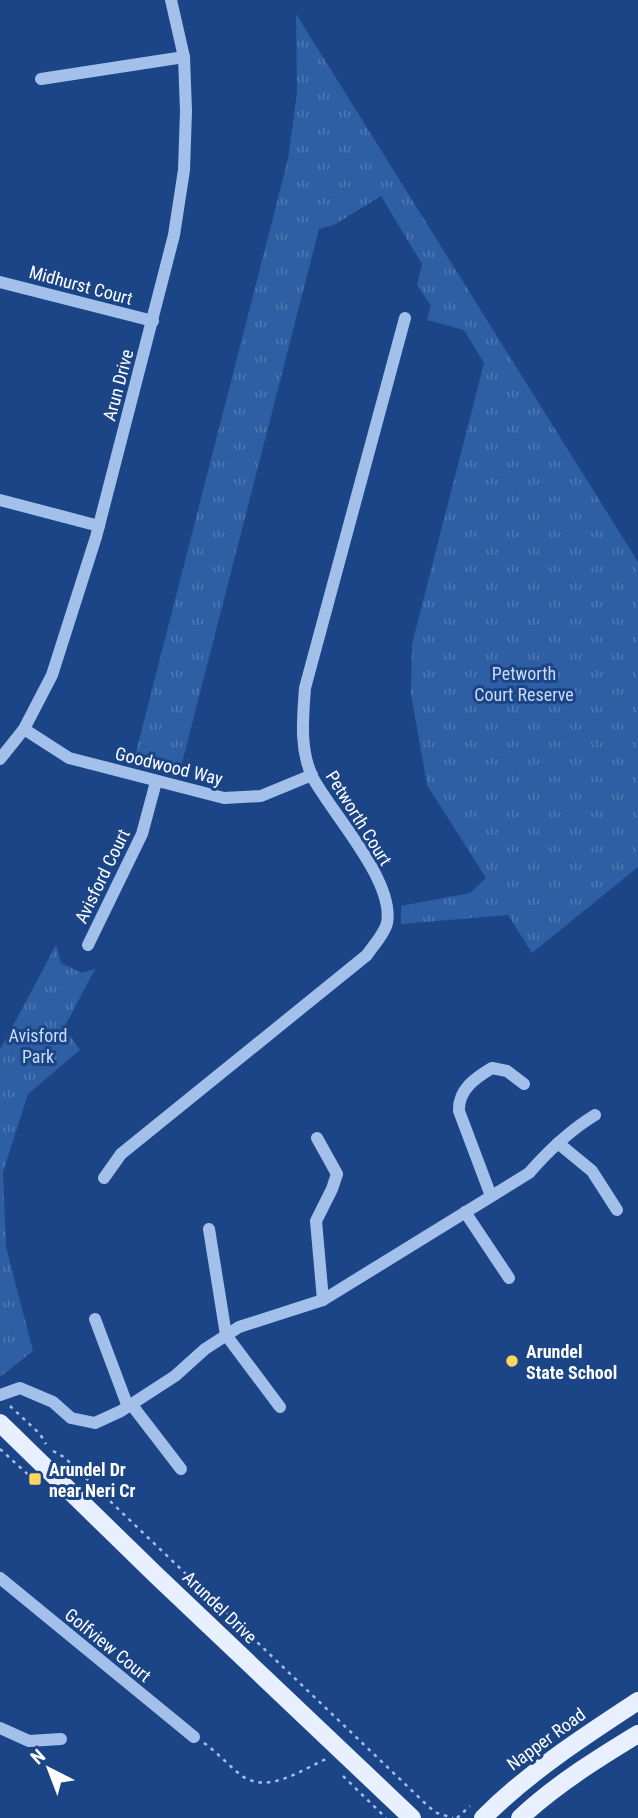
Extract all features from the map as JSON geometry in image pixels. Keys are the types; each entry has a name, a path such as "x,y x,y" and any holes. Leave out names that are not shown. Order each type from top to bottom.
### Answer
{"main road":[{"name":"Arundel Drive","path":"0,1423 412,1818"},
{"name":"Napper Road","path":"482,1818 509,1791 550,1759 638,1701"},
{"path":"520,1818 541,1799 638,1734"}],"street":[{"name":"Arun Drive","path":"0,759 24,729 52,675 99,526 174,235 184,170 186,111 184,57 171,0"},
{"path":"41,79 184,57"},
{"name":"Midhurst Court","path":"0,282 153,321"},
{"name":"Petworth Court","path":"104,1178 121,1154 367,955 387,925 386,896 312,775 301,731 305,688 405,318"},
{"path":"0,500 99,526"},
{"name":"Goodwood Way","path":"24,729 69,758 224,798 261,796 312,775"},
{"name":"Avisford Court","path":"88,945 142,834 156,782"},
{"path":"491,1196 458,1111 458,1100 464,1090 492,1068 508,1072 524,1084"},
{"path":"0,1395 20,1388 53,1402 71,1418 95,1423 130,1405 175,1376 205,1349 239,1327 323,1300 529,1173 558,1143 595,1115"},
{"path":"317,1138 337,1174 316,1222 323,1300"},
{"path":"558,1143 592,1171 617,1210"},
{"path":"465,1212 509,1278"},
{"path":"209,1229 226,1335 280,1407"},
{"path":"95,1319 130,1405 181,1469"},
{"name":"Golfview Court","path":"0,1578 194,1737"},
{"path":"0,1728 29,1741 61,1739"}],"path":[{"path":"10,1406 40,1434 47,1445 64,1457 429,1807 437,1813 453,1818"},
{"path":"194,1737 213,1749 244,1777 261,1783 281,1780 341,1751"}],"green space":[{"name":"Petworth Court Reserve","path":"296,14 638,562 638,867 532,953 508,915 401,924 401,906 470,893 486,878 427,785 411,694 412,644 484,363 464,330 427,320 431,306 417,285 422,264 381,196 334,225 319,229 181,767 135,756 288,159 297,92"},
{"name":"Avisford Park","path":"56,945 61,963 82,973 95,969 64,1028 80,1050 28,1094 3,1172 6,1247 33,1351 0,1377 0,1050"}],"place":[{"name":"Arundel State School","path":"512,1361"},
{"name":"Arundel Dr near Neri Cr","path":"35,1479"}]}
